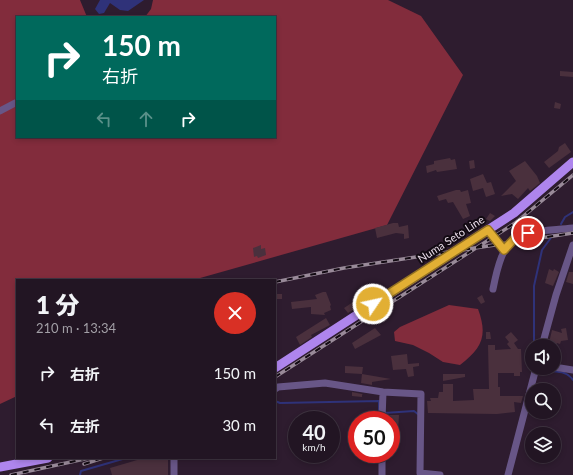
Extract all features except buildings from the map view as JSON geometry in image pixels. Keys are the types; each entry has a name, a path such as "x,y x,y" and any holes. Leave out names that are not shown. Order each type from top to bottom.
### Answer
{"main road":[{"name":"Numa Seto Line","path":"276,367 488,230 538,194 573,162"},
{"path":"0,467 43,459"}],"street":[{"path":"0,111 16,103"},
{"path":"493,289 498,264 504,250 517,236 573,228"},
{"path":"488,230 504,250"},
{"path":"544,339 556,295 573,245"},
{"path":"561,368 573,370"},
{"path":"508,475 534,375"},
{"path":"276,388 325,383 383,392 421,394 420,473 440,475"},
{"path":"382,411 383,392"},
{"path":"174,459 174,475"},
{"path":"382,463 382,475"}],"shaded area":[{"path":"0,0 80,0 87,16 16,16 16,138 276,138 276,16 146,16 151,9 153,0 388,0 421,16 463,75 387,225 197,279 16,279 16,396 0,404"},
{"path":"100,0 144,0 128,11 120,10 110,3 104,13 99,14 95,9"},
{"path":"449,305 478,309 481,318 481,341 474,353 460,365 443,362 413,345 395,341 394,332 400,327"}],"waterway":[{"path":"561,224 565,217 573,212"},
{"path":"534,339 534,286 542,250 553,235"},
{"path":"561,372 565,373 573,380"},
{"path":"276,401 280,403 379,401 379,411"},
{"path":"400,412 414,411 419,415"},
{"path":"80,475 81,471 123,459"}],"railway":[{"path":"276,376 515,223 573,175"},
{"path":"276,282 344,268 573,233"},
{"path":"11,475 84,459"},
{"path":"84,464 100,459"}],"route":[{"path":"373,304 488,230 504,250 512,239 528,233"}]}
